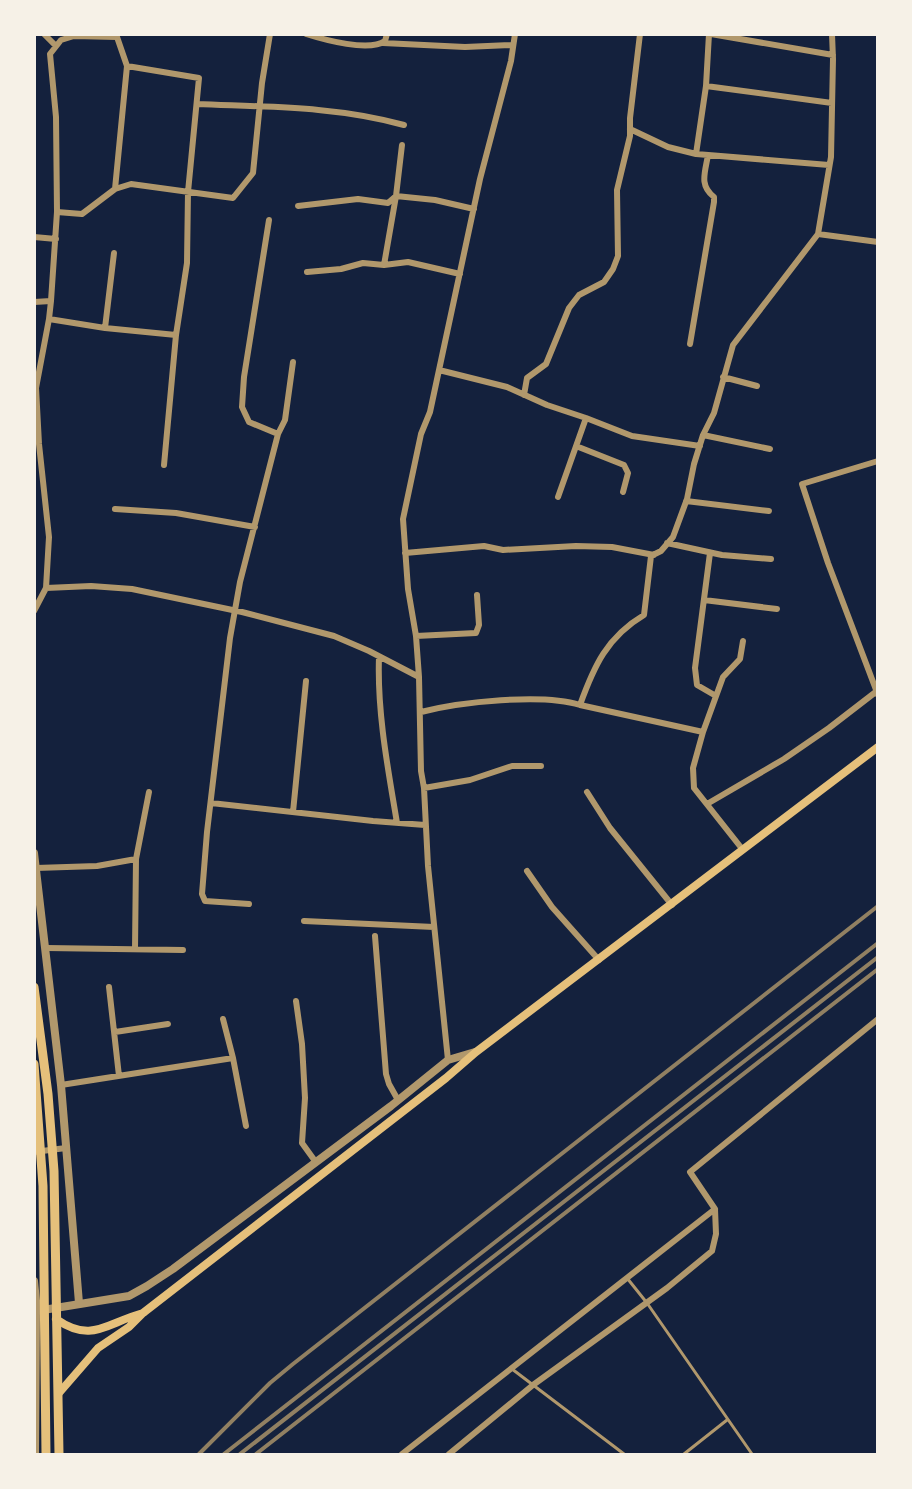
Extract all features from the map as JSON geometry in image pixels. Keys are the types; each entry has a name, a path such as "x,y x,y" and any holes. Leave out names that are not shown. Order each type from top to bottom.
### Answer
{"main road":[{"path":"59,1393 98,1347 129,1327 143,1313 477,1052 878,747"},
{"path":"34,987 48,1094 54,1171 59,1455"},
{"path":"34,1064 43,1186 46,1455"},
{"path":"56,1319 70,1329 84,1332 103,1328 143,1313"}],"street":[{"path":"44,34 56,46"},
{"path":"57,212 82,214 115,189 130,184 233,198 253,174 259,107 270,34"},
{"path":"306,34 330,41 378,46 385,41 387,34"},
{"path":"448,1060 425,825 416,636 408,589 402,519 420,434 430,412 474,209 511,61 515,34"},
{"path":"524,395 527,378 546,364 569,308 579,295 604,282 618,256 617,190 630,129 635,64 640,34"},
{"path":"696,154 706,86 710,34 833,55"},
{"path":"580,705 593,669 613,640 631,622 644,615 651,556 661,551 673,537 686,501 703,435 714,413 733,345 818,234 829,165 832,34"},
{"path":"34,611 46,588 49,537 35,388 49,319 56,239 56,117 50,54 61,40 74,36 118,36 127,66 115,189"},
{"path":"383,43 465,47 512,45"},
{"path":"127,66 199,78 189,192 187,263 176,335 164,465"},
{"path":"706,86 832,103"},
{"path":"197,104 322,109 374,117 404,125"},
{"path":"630,129 668,147 696,154 829,165"},
{"path":"384,264 402,145"},
{"path":"690,344 714,202 714,197 707,191 703,182 708,155"},
{"path":"298,206 358,200 388,203 396,196 435,200 474,209"},
{"path":"269,219 253,329 247,348 242,407 249,422 278,434"},
{"path":"818,234 878,242"},
{"path":"34,237 56,239"},
{"path":"105,328 114,254"},
{"path":"307,272 363,263 408,262 460,274"},
{"path":"34,302 51,301"},
{"path":"49,319 105,328 176,335"},
{"path":"249,904 205,901 202,898 211,803 235,610 278,434 285,420 294,362"},
{"path":"439,369 507,387 547,405 632,436 700,446"},
{"path":"723,377 757,386"},
{"path":"558,497 586,418"},
{"path":"703,435 770,449"},
{"path":"576,446 624,465 628,473 623,492"},
{"path":"706,804 784,759 877,693 828,563 802,484 878,461"},
{"path":"686,501 769,511"},
{"path":"115,509 176,513 255,528"},
{"path":"667,543 710,553 771,559"},
{"path":"405,553 484,546 503,550 576,546 612,547 654,555"},
{"path":"710,553 695,668 697,685 716,696"},
{"path":"46,588 91,586 132,589 235,610 334,636 419,677"},
{"path":"416,636 476,633 479,625 477,595"},
{"path":"704,600 777,609"},
{"path":"743,641 740,659 723,677 693,768 694,788 743,850"},
{"path":"379,657 378,674 385,747 397,823"},
{"path":"293,812 306,681"},
{"path":"421,712 468,704 517,700 561,702 703,732"},
{"path":"424,788 470,780 512,766 541,766"},
{"path":"135,949 136,859 149,792"},
{"path":"587,792 610,828 672,905"},
{"path":"211,803 425,825"},
{"path":"34,853 47,948 61,1085 79,1303"},
{"path":"36,868 98,866 136,859"},
{"path":"527,871 552,907 599,960"},
{"path":"304,921 434,927"},
{"path":"375,936 386,1074 398,1100"},
{"path":"47,948 183,950"},
{"path":"109,987 119,1076"},
{"path":"296,1001 302,1044 305,1098 302,1143 315,1161"},
{"path":"224,1019 246,1126"},
{"path":"449,1455 533,1385 646,1303 712,1251 716,1234 715,1209 690,1172 878,1019"},
{"path":"115,1032 168,1024"},
{"path":"37,1311 129,1296 147,1286 173,1269 448,1060 477,1052"},
{"path":"61,1085 233,1058"},
{"path":"34,1152 66,1148"},
{"path":"402,1455 715,1209"},
{"path":"34,1281 37,1311 36,1455"}],"lane":[{"path":"627,1278 752,1455"},
{"path":"510,1368 624,1455"},
{"path":"684,1455 727,1420"}],"railway":[{"path":"199,1454 270,1383 293,1364 878,906"},
{"path":"224,1454 878,943"},
{"path":"240,1454 878,957"},
{"path":"256,1454 878,969"}]}
